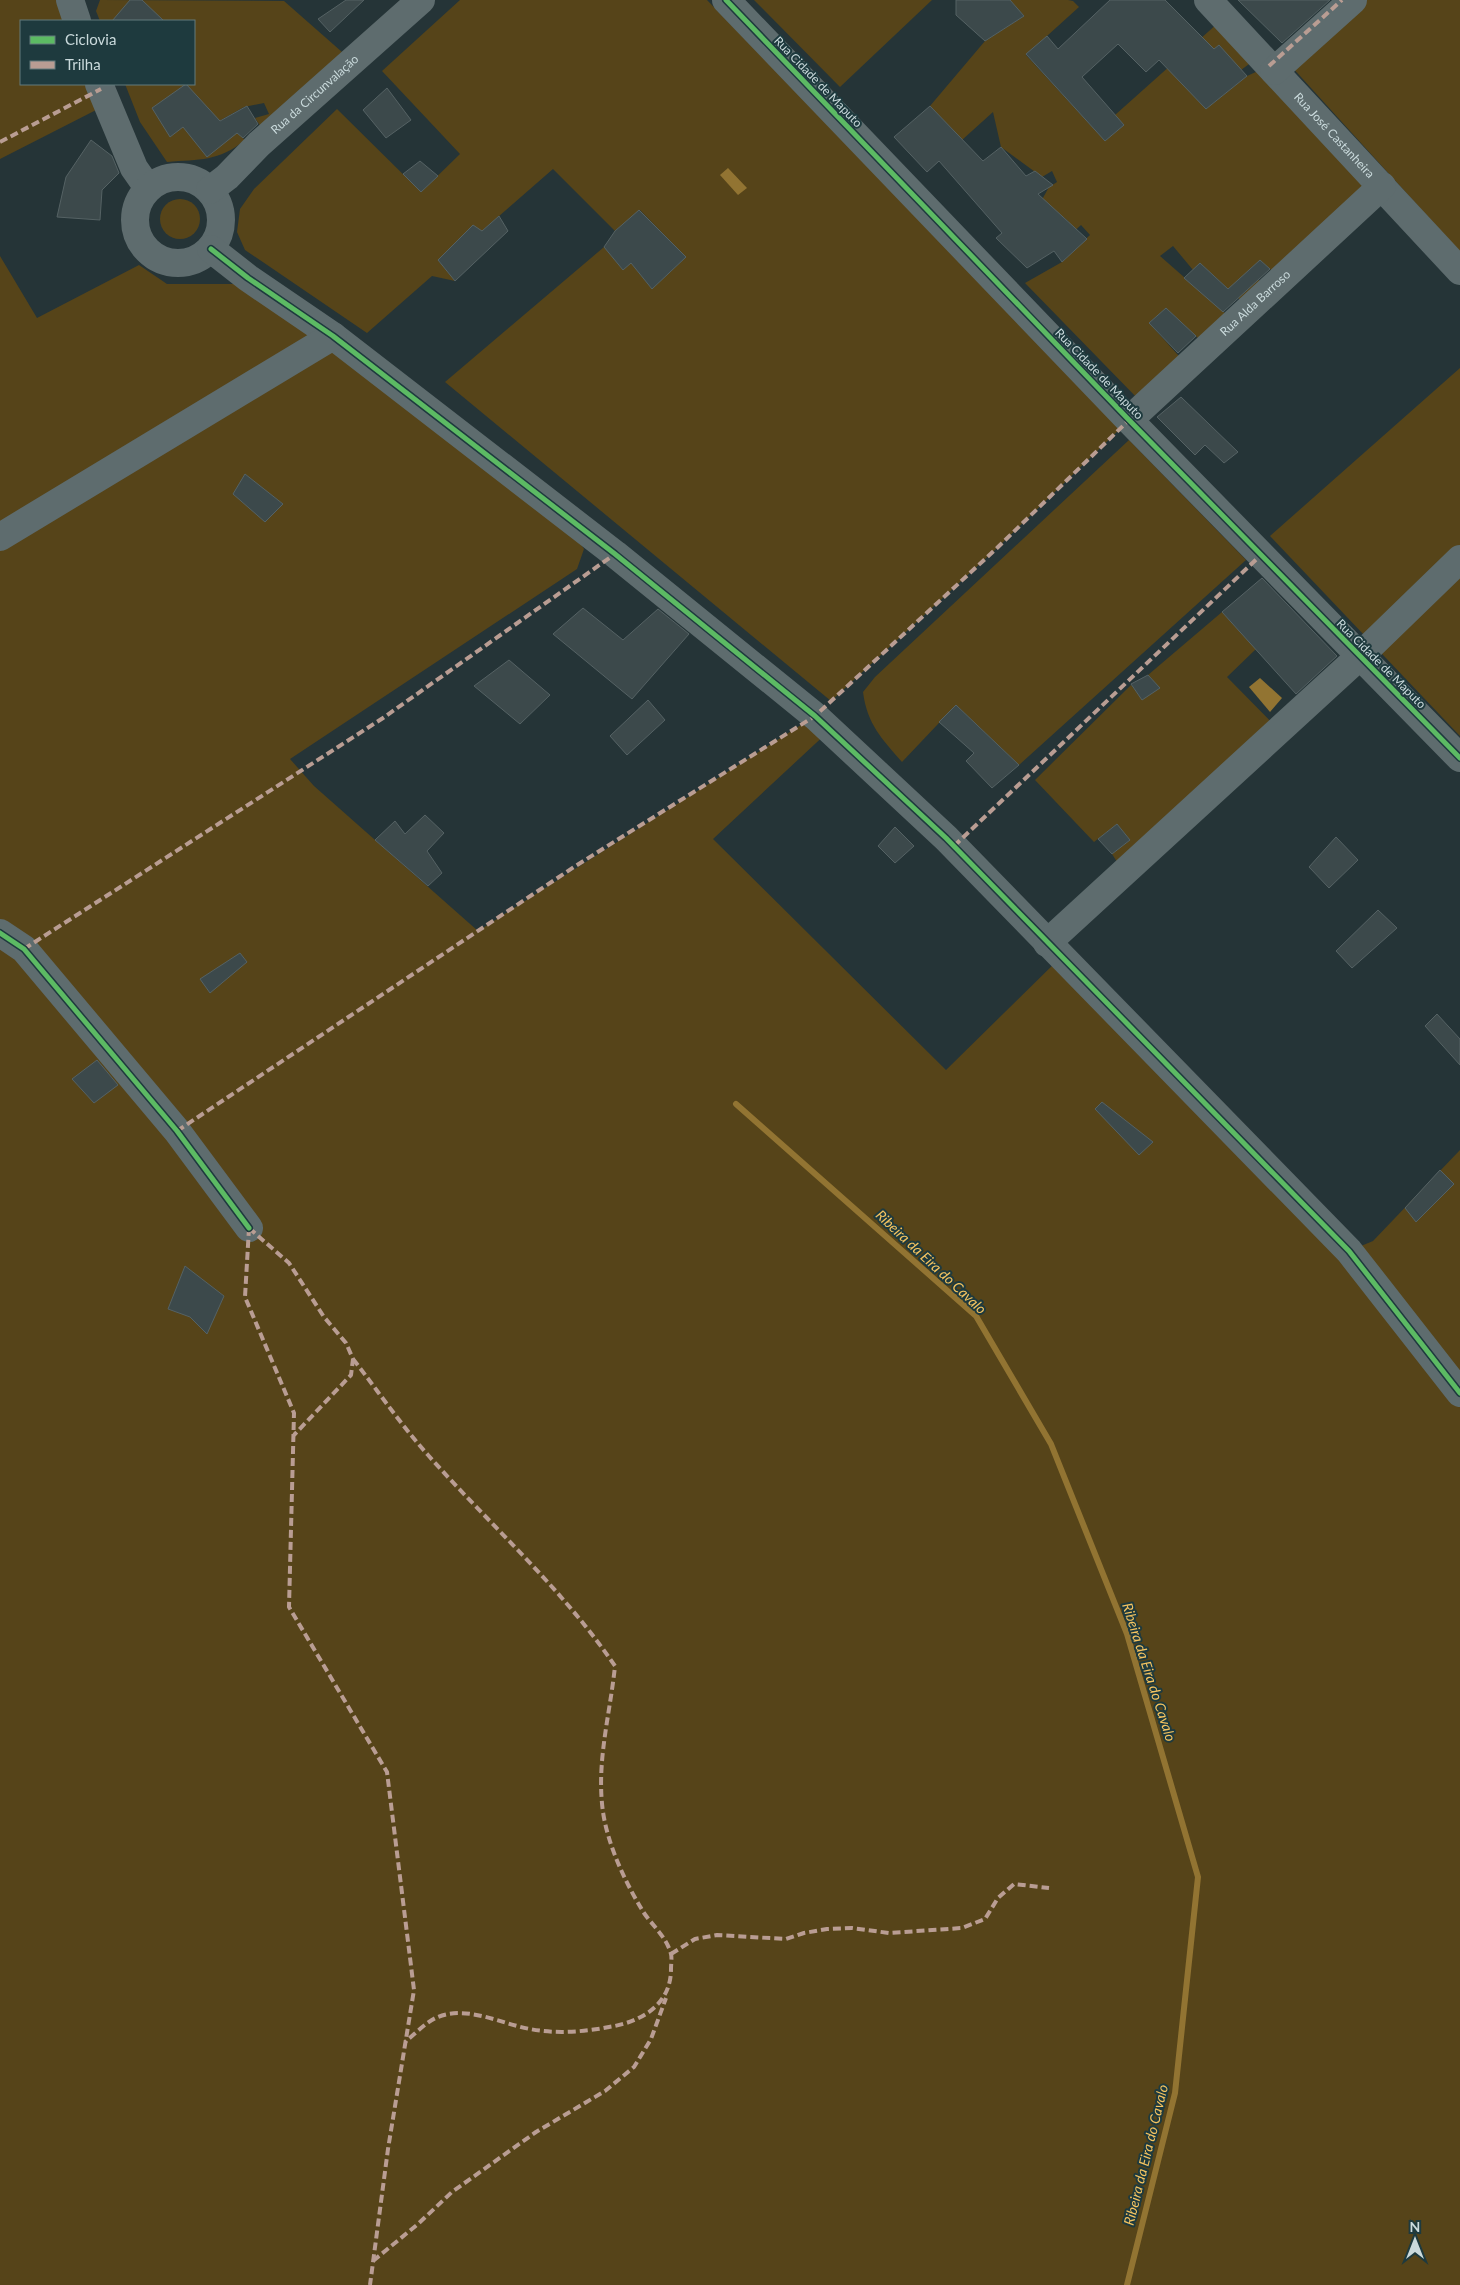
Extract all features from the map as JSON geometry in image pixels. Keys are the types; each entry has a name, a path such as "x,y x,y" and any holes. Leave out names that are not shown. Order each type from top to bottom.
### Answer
{"street":[{"path":"70,0 77,20"},
{"name":"Rua da Circunvalação","path":"210,190 227,177 259,144 421,0"},
{"name":"Rua Cidade de Maputo","path":"726,0 1129,420 1460,758"},
{"name":"Rua José Castanheira","path":"1208,0 1460,271"},
{"path":"1274,71 1353,0"},
{"path":"100,85 134,168 148,188"},
{"path":"186,177 199,181 210,190 217,200 221,213 218,238 211,248 200,257 180,263 159,259 148,251 139,240 134,227 134,213 139,199 148,188 166,178 186,177"},
{"name":"Rua Alda Barroso","path":"1129,420 1382,186"},
{"path":"211,248 248,278 333,336 607,548 815,716 946,838 1349,1251 1460,1393"},
{"path":"0,537 333,336"},
{"path":"1047,943 1359,657 1460,559"},
{"path":"0,933 24,949 177,1131 249,1228"}],"shaded area":[{"path":"0,0 65,0 72,20 20,20 20,85 92,85 100,108 0,159"},
{"path":"100,0 284,1 342,52 261,127 255,118 269,114 264,103 244,107 191,137 237,133 245,140 235,147 217,156 199,160 167,162 140,122 125,85 195,85 195,20 100,20 96,11"},
{"path":"460,0 707,0 1122,427 997,548 831,701 445,382 604,247 623,270 631,263 652,289 686,257 640,210 615,231 553,169 482,231 473,226 438,260 455,281 432,276 367,333 245,250 237,232 240,209 254,189 337,109 421,192 460,154 382,71"},
{"path":"754,0 932,0 840,87"},
{"path":"1010,0 1068,0 1073,1 1079,7 1026,55 1105,141 1124,125 1115,115 1218,23 1260,56 1241,70 1219,45 1178,79 1206,109 1247,76 1269,66 1382,186 1280,278 1260,260 1248,271 1269,289 1249,308 1200,263 1193,270 1173,246 1160,256 1234,321 1199,339 1166,308 1149,323 1187,365 1139,400 1025,283 1062,262 1090,235 1081,225 1069,236 1069,222 1054,209 1046,215 1039,205 1049,187 1057,182 1052,171 1042,177 1001,147 993,112 962,140 930,106 985,41 1024,16"},
{"path":"1361,0 1460,0 1460,252 1291,66"},
{"path":"728,168 747,188 738,195 720,175"},
{"path":"184,199 191,202 197,208 200,219 199,227 191,236 184,239 176,239 169,236 161,227 160,215 163,208 172,200"},
{"path":"0,256 37,318 139,265 167,284 236,284 360,365 570,529 584,549 577,569 290,759 314,786 478,931 815,716 830,730 713,839 946,1070 1061,957 1349,1251 1373,1241 1460,1150 1460,2285 0,2285"},
{"path":"1460,368 1460,736 1270,536"},
{"path":"1129,440 1246,560 1019,765 956,705 902,762 876,730 868,713 863,692 875,677"},
{"path":"1222,612 1256,649 1227,677 1279,730 1124,873 1112,854 1130,840 1117,824 1094,842 1035,780 1131,685 1142,699 1160,688 1148,675"},
{"path":"1260,678 1282,698 1270,712 1249,687"}],"building":[{"path":"130,0 142,0 163,20 113,20"},
{"path":"346,0 364,0 330,32 318,19"},
{"path":"956,0 1010,0 1024,16 985,41 956,15"},
{"path":"1110,0 1165,0 1214,49 1219,45 1247,76 1206,109 1159,60 1146,72 1118,44 1082,77 1124,125 1105,141 1026,54 1047,36 1058,49"},
{"path":"1238,0 1330,0 1282,43"},
{"path":"187,85 220,121 247,106 258,124 243,138 237,133 207,157 183,127 170,137 152,108"},
{"path":"387,88 411,120 386,138 363,110"},
{"path":"930,106 983,161 1001,147 1026,176 1035,171 1053,185 1038,194 1087,239 1062,262 1054,251 1027,268 996,238 1002,233 939,161 927,172 894,137"},
{"path":"91,140 112,156 119,173 102,190 100,220 57,217 66,177"},
{"path":"420,161 438,176 421,192 403,174"},
{"path":"639,210 686,257 652,289 631,263 623,270 604,247 615,231"},
{"path":"499,216 508,231 455,281 438,260 473,225 482,231"},
{"path":"1260,260 1270,269 1223,312 1184,278 1200,263 1228,289"},
{"path":"1166,308 1196,336 1178,353 1149,323"},
{"path":"1181,397 1238,452 1224,463 1205,445 1195,455 1157,417"},
{"path":"245,474 283,504 265,522 233,494"},
{"path":"1262,578 1337,656 1296,694 1222,612"},
{"path":"583,608 623,640 658,609 689,634 632,699 553,634"},
{"path":"509,660 550,695 520,724 474,686"},
{"path":"1148,675 1160,688 1142,700 1131,684"},
{"path":"648,700 665,720 627,755 610,736"},
{"path":"956,705 1019,765 992,788 966,761 974,753 939,722"},
{"path":"425,815 444,833 427,851 442,873 428,886 375,840 395,821 405,834"},
{"path":"1117,824 1130,840 1112,854 1098,839"},
{"path":"895,827 914,846 895,863 878,846"},
{"path":"1336,837 1358,860 1329,888 1309,867"},
{"path":"1378,910 1397,928 1352,968 1336,951"},
{"path":"240,953 247,962 210,993 200,979"},
{"path":"1437,1014 1460,1039 1460,1065 1425,1026"},
{"path":"97,1060 118,1085 94,1103 72,1079"},
{"path":"1102,1102 1153,1142 1139,1155 1095,1109"},
{"path":"1440,1170 1454,1184 1416,1222 1405,1208"},
{"path":"185,1266 224,1296 207,1334 190,1317 168,1309"}],"waterway":[{"name":"Ribeira da Eira do Cavalo","path":"736,1104 976,1316 1051,1444 1127,1634 1198,1877 1175,2093 1127,2285"}],"marked path":[{"path":"1269,66 1342,0"},
{"path":"0,142 101,89"},
{"path":"177,1131 574,867 815,716 997,548 1129,420"},
{"path":"24,949 383,718 615,554"},
{"path":"954,846 1261,555"},
{"path":"249,1228 245,1297 294,1413 289,1607 387,1772 414,1990 388,2149 370,2285"},
{"path":"249,1228 289,1263 324,1317 346,1343 353,1359 351,1375 294,1435"},
{"path":"353,1359 418,1444 549,1583 594,1637 615,1666 602,1757 601,1793 605,1825 624,1877 644,1913 659,1932 671,1954 670,1982 660,2002 643,2016 621,2025 579,2031 550,2032 519,2027 472,2014 461,2013 449,2014 430,2021 405,2042"},
{"path":"671,1954 695,1939 717,1935 786,1939 804,1933 827,1929 852,1928 889,1933 962,1928 985,1919 998,1898 1014,1884 1049,1888"},
{"path":"373,2261 418,2224 452,2192 536,2132 605,2091 634,2067 651,2039 666,1998"}],"cycle path":[{"path":"726,0 1129,420 1460,758"},
{"path":"211,249 248,278 333,336 615,554 815,716 946,838 1349,1251 1460,1393"},
{"path":"0,933 24,949 177,1131 249,1228"}]}
